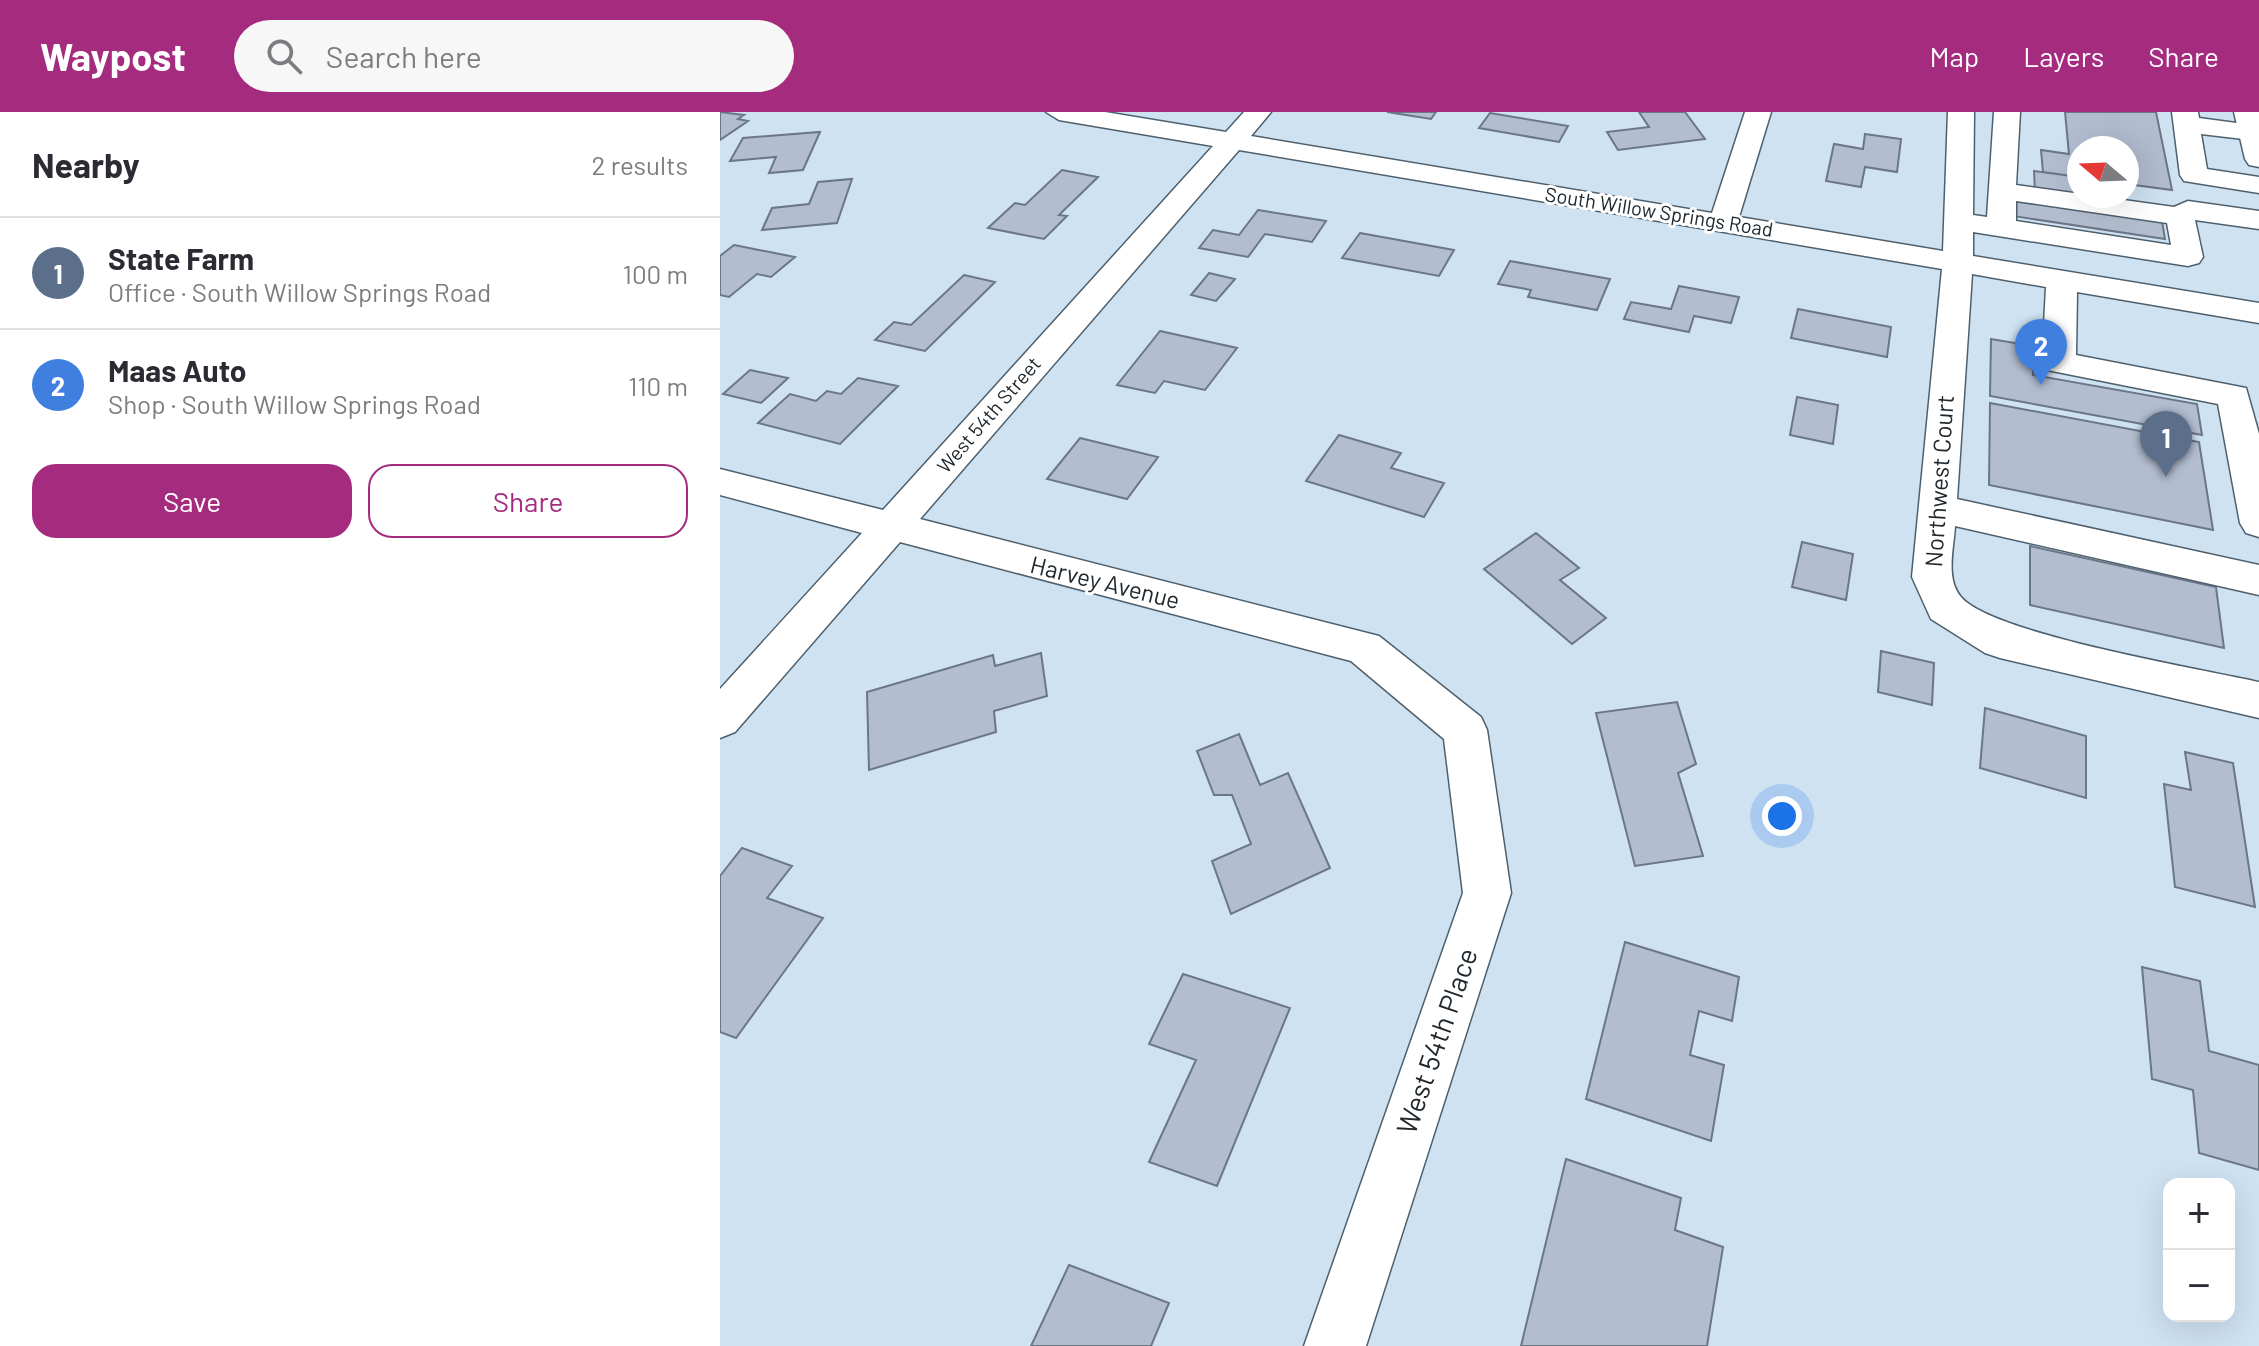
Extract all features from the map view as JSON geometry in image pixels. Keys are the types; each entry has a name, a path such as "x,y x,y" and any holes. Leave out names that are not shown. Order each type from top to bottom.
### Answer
{"street":[{"name":"South Willow Springs Road","path":"1059,112 2259,313"},
{"name":"West 54th Street","path":"720,719 1229,140 1258,112"},
{"path":"1723,223 1758,112"},
{"name":"Northwest Court","path":"1961,112 1958,262 1932,577 1945,608 2000,641 2259,700"},
{"path":"2001,227 2007,112"},
{"path":"2255,143 2186,118 2194,175 2259,185"},
{"path":"1959,142 2005,148"},
{"path":"2002,191 2182,226 2259,247"},
{"path":"1958,221 2188,257 2182,226 2188,210 2259,220"},
{"path":"2043,234 2053,278 2059,362 2234,396 2248,408 2259,523"},
{"path":"2127,247 2133,292"},
{"name":"Harvey Avenue","path":"720,482 889,529 1364,648 1465,730"},
{"path":"1938,508 2259,580"},
{"name":"West 54th Place","path":"1335,1346 1487,893 1465,730"}],"building":[{"path":"720,112 744,115 738,119 748,121 720,140"},
{"path":"1387,112 1436,112 1431,119"},
{"path":"1639,112 1685,112 1705,139 1618,150 1607,132 1649,127"},
{"path":"2065,112 2156,112 2172,190 2139,186 2139,136 2067,136"},
{"path":"1490,113 1568,126 1559,142 1479,128"},
{"path":"820,132 803,170 769,173 776,157 730,161 743,138"},
{"path":"1865,134 1901,139 1897,172 1865,167 1861,187 1826,181 1834,144 1863,149"},
{"path":"2041,150 2067,154 2067,175 2043,172"},
{"path":"1062,170 1098,177 1059,215 1067,216 1044,239 988,228 1015,203 1025,205"},
{"path":"2034,171 2067,175 2067,197 2035,192"},
{"path":"852,179 837,223 762,230 772,208 809,204 818,182"},
{"path":"2013,199 2162,221 2165,239 2013,216"},
{"path":"1258,210 1326,221 1312,242 1265,234 1248,257 1199,248 1213,230 1239,235"},
{"path":"1360,233 1454,250 1439,276 1342,258"},
{"path":"734,245 795,257 771,277 757,274 729,297 720,295 720,256"},
{"path":"1510,261 1610,279 1597,310 1528,297 1531,290 1498,284"},
{"path":"1209,273 1235,279 1216,301 1191,295"},
{"path":"964,275 995,282 925,351 875,340 894,322 911,325"},
{"path":"1679,286 1739,297 1731,323 1694,316 1689,332 1624,319 1631,302 1671,309"},
{"path":"1798,309 1891,327 1887,357 1791,338"},
{"path":"1160,331 1237,348 1205,390 1164,381 1155,393 1117,385"},
{"path":"1991,339 2033,346 2033,375 2197,404 2202,435 1990,396"},
{"path":"750,370 788,378 761,403 723,394"},
{"path":"858,378 898,386 840,444 758,423 790,394 816,401 827,391 841,394"},
{"path":"1797,397 1838,405 1833,444 1790,435"},
{"path":"1990,403 2199,442 2213,530 1989,485"},
{"path":"1339,435 1401,453 1391,468 1444,483 1424,517 1306,481"},
{"path":"1080,438 1158,457 1127,499 1047,479"},
{"path":"1536,533 1579,568 1560,580 1606,618 1572,644 1484,569"},
{"path":"1802,542 1853,554 1846,600 1792,587"},
{"path":"2030,546 2216,587 2224,648 2030,605"},
{"path":"1881,651 1934,663 1932,705 1878,692"},
{"path":"1041,653 1047,696 994,711 996,732 869,770 867,692 993,655 995,666"},
{"path":"1677,702 1696,764 1678,773 1703,856 1635,866 1596,713"},
{"path":"1985,708 2086,736 2086,798 1980,768"},
{"path":"1239,734 1260,785 1288,773 1330,868 1231,914 1212,861 1251,844 1232,795 1214,795 1197,751"},
{"path":"2185,752 2233,763 2255,907 2175,887 2164,784 2191,790"},
{"path":"742,848 792,866 767,898 823,918 736,1038 720,1032 720,876"},
{"path":"1625,942 1739,977 1732,1021 1699,1011 1690,1055 1724,1065 1711,1141 1586,1099"},
{"path":"2142,967 2200,981 2209,1051 2259,1065 2259,1170 2199,1153 2193,1090 2152,1079"},
{"path":"1183,974 1290,1008 1217,1186 1149,1162 1196,1060 1149,1044"},
{"path":"1566,1159 1681,1198 1675,1230 1723,1247 1707,1346 1521,1346"},
{"path":"1069,1265 1169,1303 1151,1346 1031,1346"}],"place":[{"name":"Maas Auto","path":"2041,385"},
{"name":"State Farm","path":"2166,477"}]}
